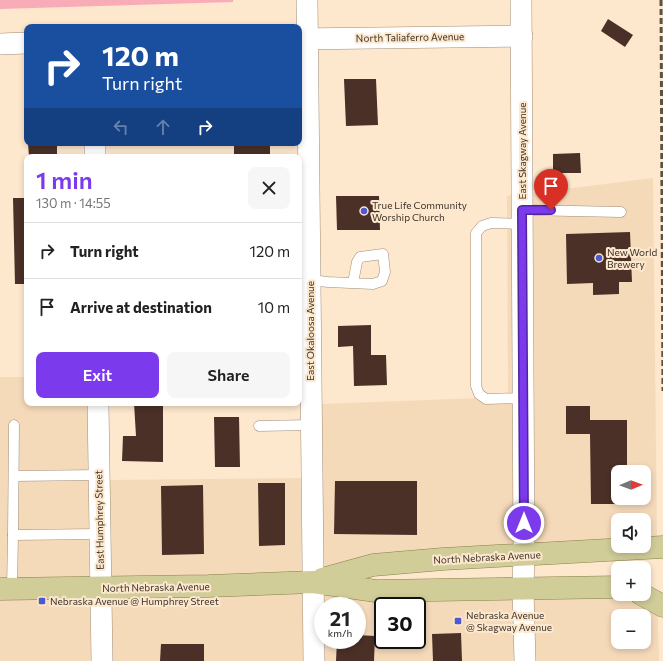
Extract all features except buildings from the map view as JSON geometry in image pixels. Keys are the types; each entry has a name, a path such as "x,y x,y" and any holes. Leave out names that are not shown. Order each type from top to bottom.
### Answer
{"main road":[{"name":"North Nebraska Avenue","path":"313,582 372,565 524,554 663,548"},
{"name":"North Nebraska Avenue","path":"6,589 208,586 313,582 376,591 611,587"},
{"path":"651,587 663,587"},
{"path":"651,599 663,606"}],"street":[{"name":"East Okaloosa Avenue","path":"307,0 303,39 310,280 314,661"},
{"name":"East Skagway Avenue","path":"521,0 523,589 525,661"},
{"name":"North Taliaferro Avenue","path":"303,39 522,36"},
{"path":"0,44 24,43"},
{"name":"East Humphrey Street","path":"98,406 102,661"}],"lane":[{"path":"523,398 486,399 480,394 476,386 476,233 482,226 522,217 621,212"},
{"path":"310,280 353,283"},
{"path":"259,426 311,425"},
{"path":"6,589 13,535 14,426"},
{"path":"14,476 99,475"},
{"path":"13,535 99,534"}],"shaded area":[{"path":"0,0 233,0 233,2 0,9"},
{"path":"653,178 657,538 651,538 651,513 611,513 611,540 535,544 533,193"},
{"path":"512,195 514,546 323,569 321,404 508,397 507,196"},
{"path":"0,377 24,377 24,406 88,406 89,579 0,580"},
{"path":"301,478 302,573 110,579 109,480"},
{"path":"302,591 304,661 112,661 111,597"},
{"path":"323,593 513,598 515,661 325,661 324,649 366,649 366,597 323,597"},
{"path":"611,596 611,601 633,601 649,609 611,609 611,649 651,649 651,610 658,615 659,661 536,661 533,598"},
{"path":"90,597 91,661 0,661 0,599"}],"railway":[{"path":"661,0 663,391"}],"place":[{"name":"True Life Community Worship Church","path":"364,211"},
{"name":"New World Brewery","path":"599,258"},
{"name":"Nebraska Avenue @ Humphrey Street","path":"42,601"},
{"name":"Nebraska Avenue @ Skagway Avenue","path":"458,621"}],"route":[{"path":"524,523 522,210 551,210"}]}
